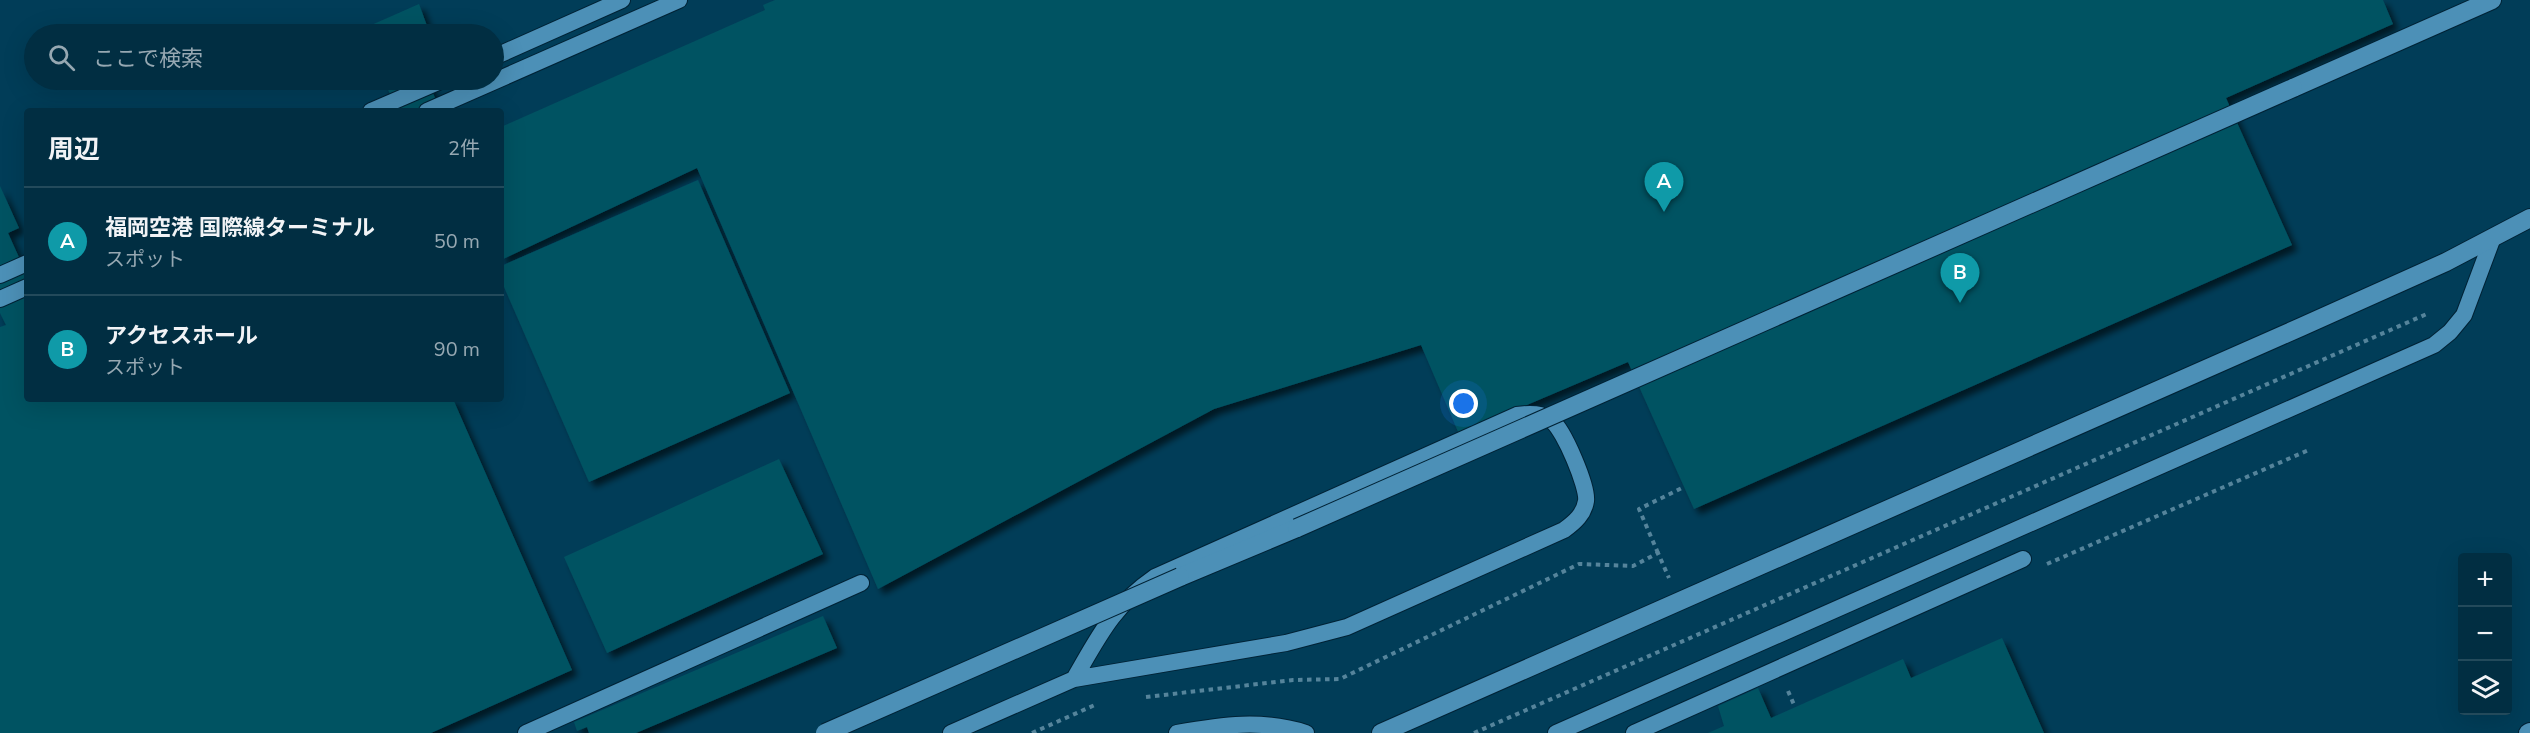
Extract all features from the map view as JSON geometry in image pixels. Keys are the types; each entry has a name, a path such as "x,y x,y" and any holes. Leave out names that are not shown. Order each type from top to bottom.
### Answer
{"street":[{"path":"825,733 1297,528 2492,0"},
{"path":"1381,733 2290,332 2492,240 2530,218"}],"lane":[{"path":"504,53 622,0"},
{"path":"504,77 679,0"},
{"path":"378,108 420,90"},
{"path":"434,108 475,90"},
{"path":"1556,733 2434,345 2450,332 2464,315 2492,240"},
{"path":"0,275 24,264"},
{"path":"0,299 24,288"},
{"path":"951,733 1074,679 1316,636 1347,627 1564,530 1575,522 1582,512 1586,500 1586,489 1561,432 1554,422 1544,416 1530,413 1517,415 1155,577 1119,606 1105,625 1074,679"},
{"path":"1634,733 2023,559"},
{"path":"526,733 861,583"},
{"path":"1177,733 1228,724 1269,724 1306,733"}],"path":[{"path":"1474,733 2435,309"},
{"path":"2039,567 2311,449"},
{"path":"1671,583 1638,509 1684,487"},
{"path":"1579,564 1633,566 1658,553"}],"building":[{"path":"775,0 2383,0 2393,24 2226,98 2292,245 1694,509 1628,362 1459,434 1421,345 1214,409 878,589 697,168 504,259 504,126 765,10 763,5"},
{"path":"419,4 426,24 374,24"},
{"path":"388,90 432,90 440,108 396,108"},
{"path":"698,180 790,393 589,482 504,287 504,265"},
{"path":"0,186 19,228 8,233 24,268 24,402 454,402 572,670 431,733 0,733 0,327 6,325 0,313"},
{"path":"779,459 823,554 607,653 564,557"},
{"path":"823,616 837,648 636,733 589,733 587,727 577,731 574,722"},
{"path":"2002,638 2044,733 1708,733 1724,726 1718,706 1758,688 1771,718 1903,659 1911,678"}],"place":[{"name":"福岡空港 国際線ターミナル","path":"1664,212"},
{"name":"アクセスホール","path":"1960,303"}]}
